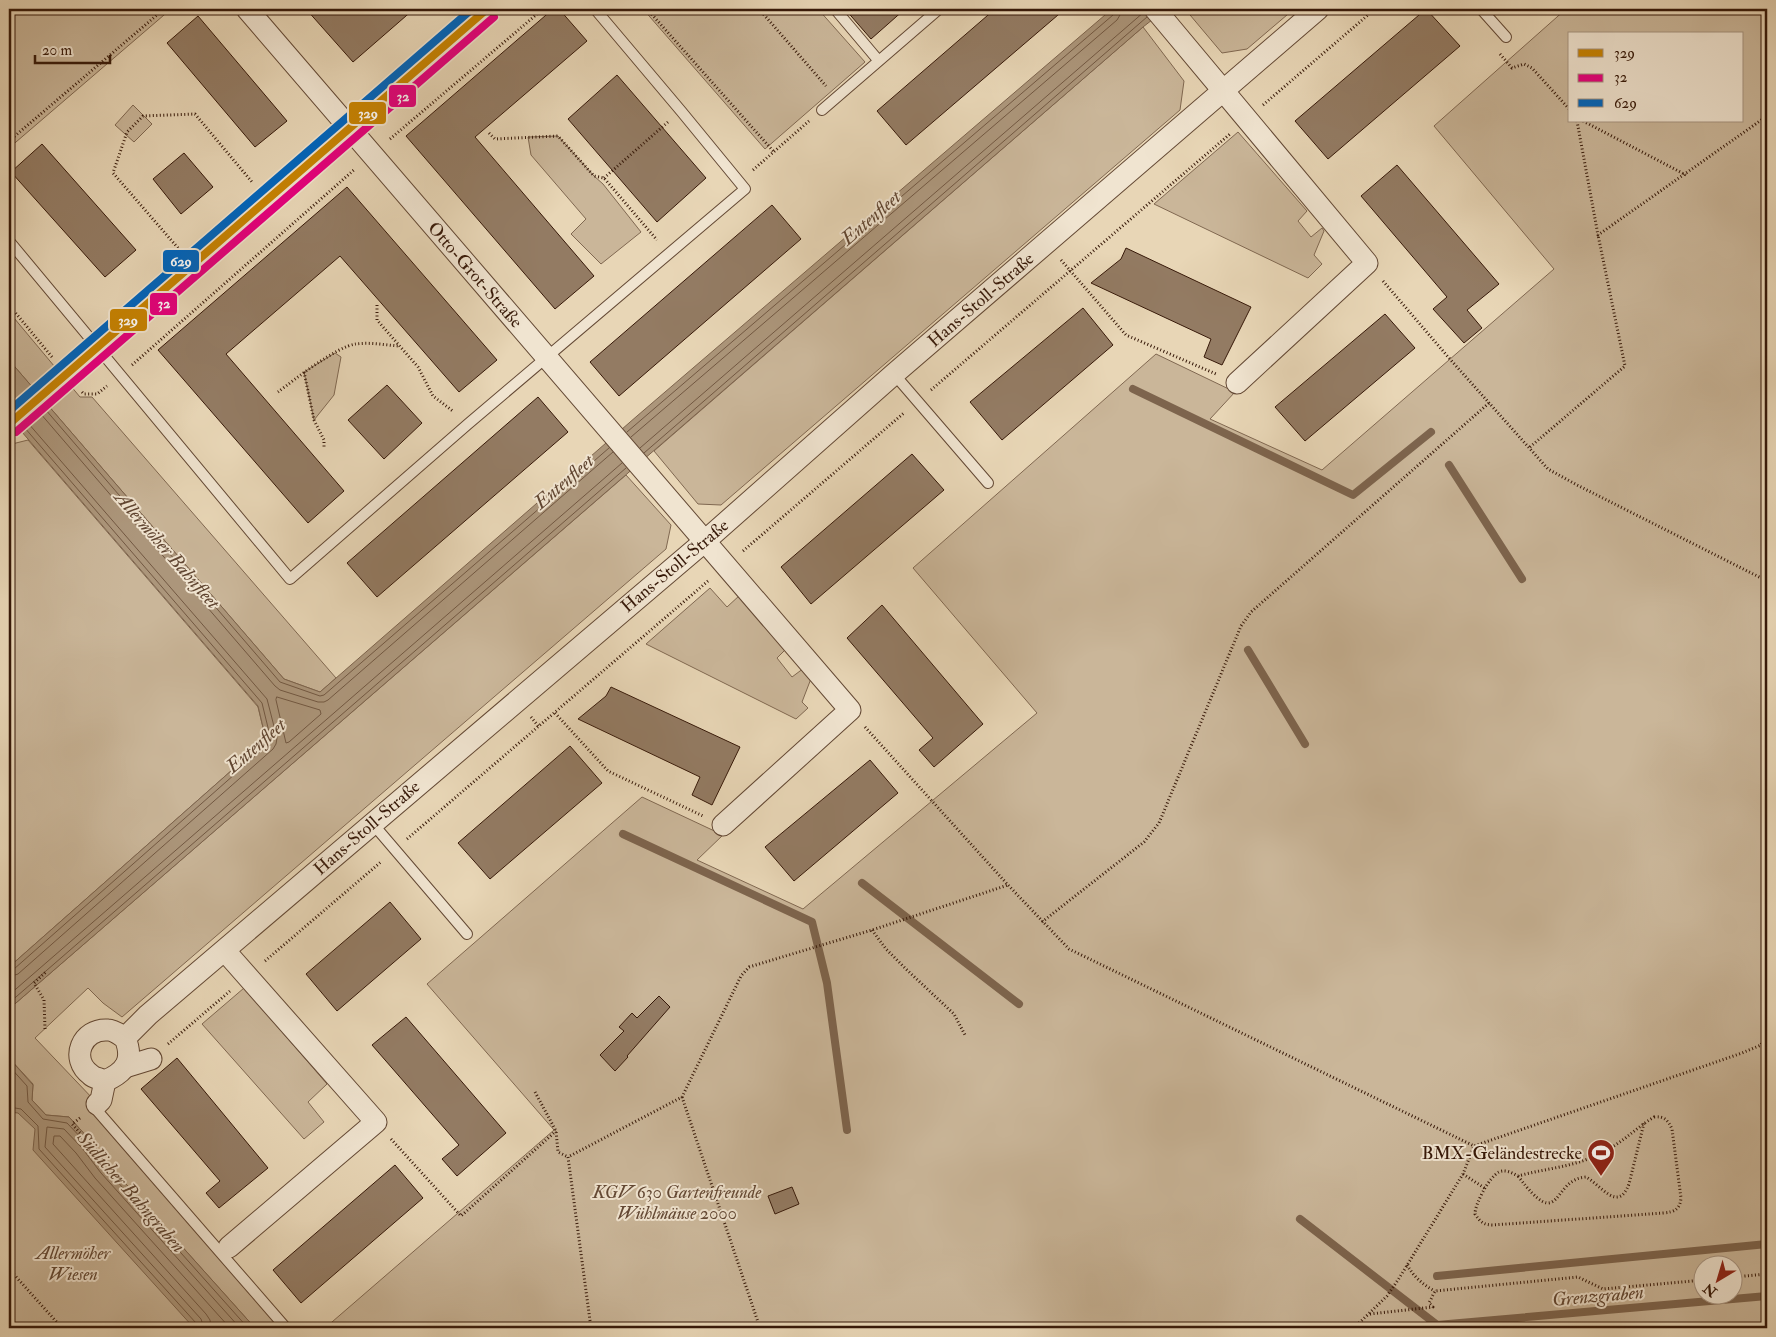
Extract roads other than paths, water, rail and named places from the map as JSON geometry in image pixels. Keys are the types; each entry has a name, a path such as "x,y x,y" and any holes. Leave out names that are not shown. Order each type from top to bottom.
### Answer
{"street":[{"name":"Otto-Grot-Straße","path":"247,9 850,710 723,825"},
{"path":"9,424 98,348 191,264 488,9"},
{"path":"1155,9 1367,263 1237,383"},
{"name":"Hans-Stoll-Straße","path":"125,1038 148,1015 705,541 894,374 1224,92 1318,9"},
{"path":"225,951 376,1122 229,1248"},
{"path":"109,1030 125,1038 129,1046 129,1057 125,1067 116,1076 102,1097 92,1076 80,1064 79,1052 84,1039 96,1031 109,1030"},
{"path":"125,1067 151,1059"}],"lane":[{"path":"9,241 290,579 468,424 745,189 595,9"},
{"path":"834,9 878,60"},
{"path":"822,110 939,9"},
{"path":"1481,9 1506,37"},
{"path":"894,374 988,483"},
{"path":"373,824 467,934"},
{"path":"102,1097 94,1107 286,1328"}],"water":[{"path":"1112,9 1166,9 9,1009 9,967 266,740 258,706 9,417 9,360 284,679 320,692 637,416"},
{"name":"Südlicher Bahngraben","path":"9,1058 33,1085 32,1100 46,1115 69,1117 109,1165 255,1328 194,1328 33,1150 35,1129 18,1113 9,1112"}],"waterway":[{"path":"1133,389 1353,495 1431,432"},
{"path":"1449,465 1522,579"},
{"path":"1248,650 1305,744"},
{"path":"623,834 812,922 827,983 847,1130"},
{"path":"862,883 1019,1004"},
{"path":"1300,1219 1441,1328"},
{"path":"1437,1276 1767,1244"},
{"name":"Grenzgraben","path":"1432,1328 1437,1325 1767,1296"}],"place":[{"name":"BMX-Geländestrecke","path":"1601,1177"}],"water label":[{"name":"Entenfleet","path":"871,218"},
{"name":"Entenfleet","path":"564,482"},
{"name":"Allermöher Bahnfleet","path":"167,550"},
{"name":"Entenfleet","path":"256,746"}],"park label":[{"name":"KGV 630 Gartenfreunde Wühlmäuse 2000","path":"677,1202"},
{"name":"Allermöher Wiesen","path":"73,1263"}]}
